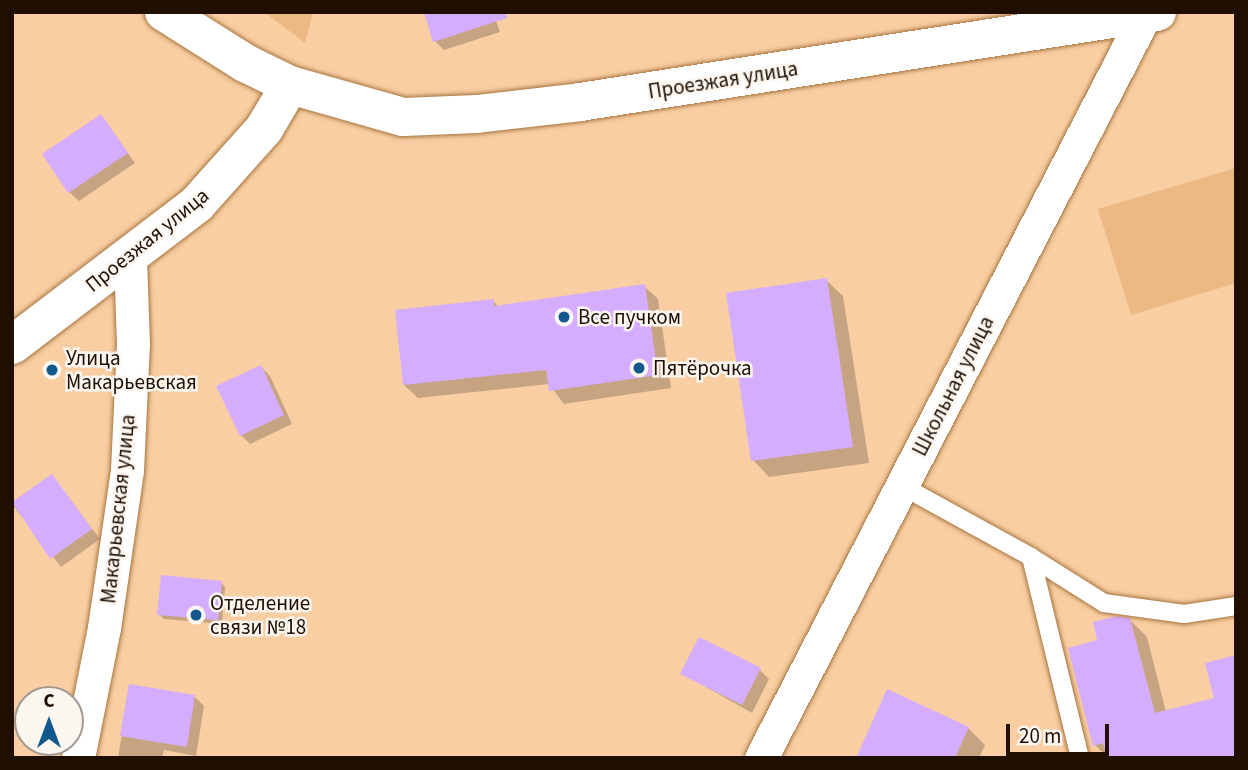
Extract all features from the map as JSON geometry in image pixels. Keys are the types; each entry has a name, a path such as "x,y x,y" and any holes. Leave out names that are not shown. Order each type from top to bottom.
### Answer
{"main road":[{"name":"Проезжая улица","path":"172,18 290,85 403,117 477,114 1151,14"},
{"name":"Проезжая улица","path":"12,345 130,258 197,204 264,129 290,85"}],"street":[{"name":"Школьная улица","path":"761,758 1151,14"},
{"name":"Макарьевская улица","path":"78,758 104,628 127,470 133,344 130,258"}],"lane":[{"path":"902,486 1031,556 1104,603 1184,614 1236,606"},
{"path":"1031,556 1080,758"}],"shaded area":[{"path":"264,12 313,12 305,43"},
{"path":"1236,168 1236,283 1131,315 1098,209"}],"building":[{"path":"424,12 506,12 507,18 433,42"},
{"path":"101,114 128,153 68,193 42,154"},
{"path":"827,278 853,447 751,461 726,293"},
{"path":"645,284 658,375 549,391 546,370 403,385 395,310 494,299 494,306"},
{"path":"261,365 284,415 240,436 216,386"},
{"path":"52,474 92,529 50,559 12,502"},
{"path":"161,575 222,581 218,620 157,615"},
{"path":"1117,616 1130,618 1155,713 1214,698 1205,663 1236,655 1236,758 1107,758 1103,743 1093,746 1068,648 1097,640 1093,622"},
{"path":"699,637 761,668 742,705 680,674"},
{"path":"129,684 195,695 187,747 120,736"},
{"path":"887,689 969,727 955,758 856,758"}],"place":[{"name":"Все пучком","path":"564,317"},
{"name":"Пятёрочка","path":"639,368"},
{"name":"Улица Макарьевская","path":"52,370"},
{"name":"Отделение связи №18","path":"196,615"}]}
